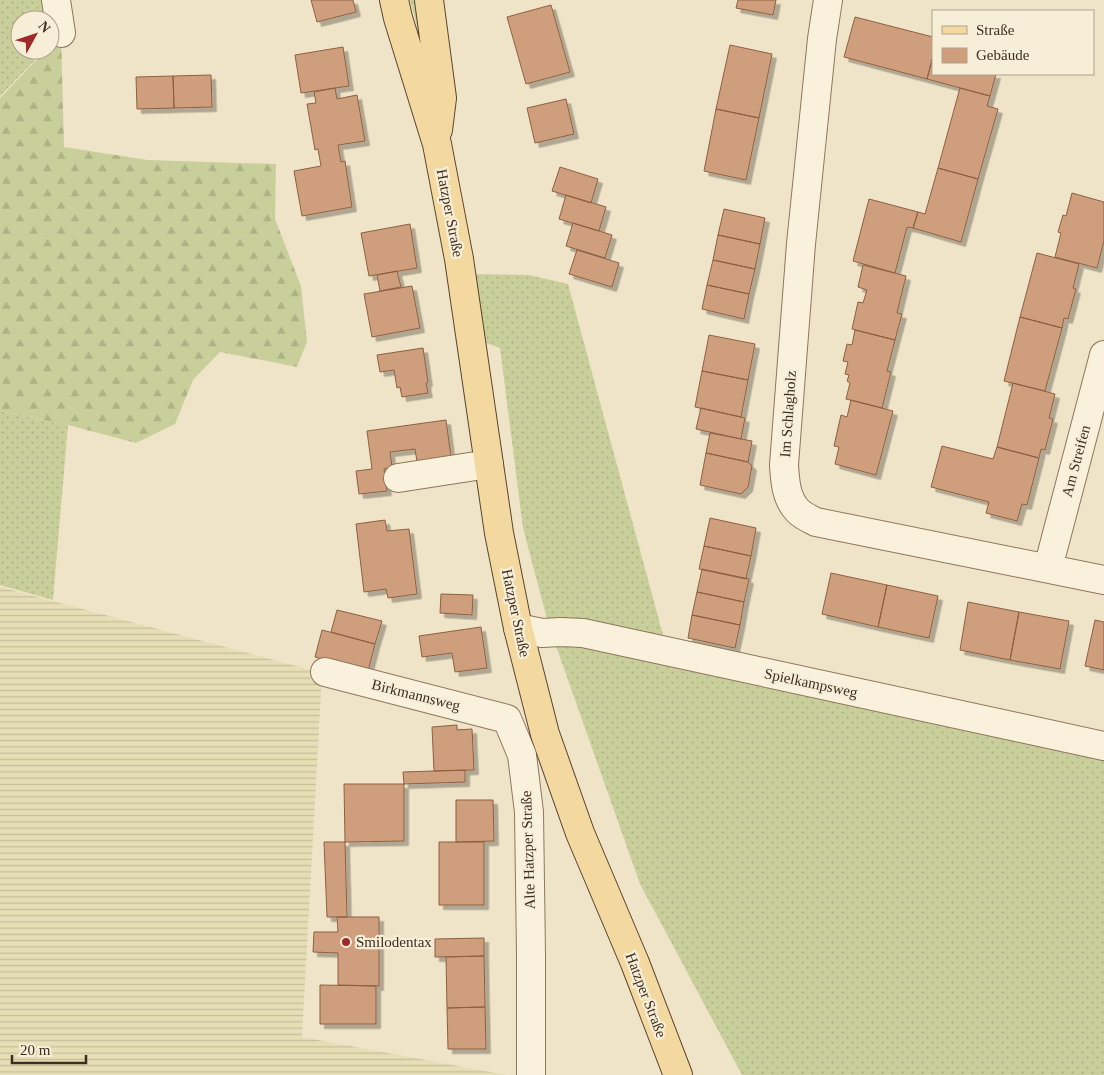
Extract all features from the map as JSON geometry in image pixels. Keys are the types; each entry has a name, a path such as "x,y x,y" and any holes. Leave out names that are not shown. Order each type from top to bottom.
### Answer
{"main road":[{"name":"Hatzper Straße","path":"394,0 437,144 459,260 499,533 518,628 545,734 577,824 634,963 675,1070"},
{"name":"Hatzper Straße","path":"429,0 442,98 437,144"}],"street":[{"path":"56,0 61,34"},
{"name":"Im Schlagholz","path":"828,0 822,39 801,244 784,465 785,484 788,491 798,511 816,522 1104,580"},
{"name":"Am Streifen","path":"1048,568 1104,355"},
{"path":"398,478 489,464"},
{"name":"Spielkampsweg","path":"518,628 542,633 583,633 1104,746"},
{"name":"Birkmannsweg","path":"326,672 507,719"},
{"name":"Alte Hatzper Straße","path":"507,719 522,755 529,812 541,956 531,1075"}],"shaded area":[{"path":"0,587 322,673 302,1037 506,1075 0,1075"}],"green space":[{"path":"0,0 55,0 57,10 10,10 10,60 35,60 0,96"},
{"path":"410,0 420,0 425,35 420,37"},
{"path":"60,35 64,147 148,160 276,164 275,219 301,286 307,342 297,367 220,352 193,380 175,424 136,443 68,425 0,411 0,98 36,60 60,60"},
{"path":"475,274 529,275 568,284 666,646 547,619 523,528 500,348 486,343"},
{"path":"0,411 68,425 53,600 0,585"},
{"path":"584,642 1104,751 1104,1075 742,1075 640,884 556,646"}],"building":[{"path":"311,0 353,0 356,12 317,22"},
{"path":"738,0 776,0 773,15 736,8"},
{"path":"551,5 570,72 526,84 507,17"},
{"path":"855,17 932,37 932,60 927,79 844,57"},
{"path":"730,45 772,54 759,118 716,109"},
{"path":"343,47 349,86 301,93 295,55"},
{"path":"932,60 932,75 996,75 990,96 927,79"},
{"path":"211,75 212,107 174,108 173,76"},
{"path":"173,76 174,108 137,109 136,77"},
{"path":"335,88 337,99 357,95 365,141 338,145 341,162 345,161 352,207 302,216 294,171 321,166 318,149 315,150 307,104 316,103 314,92"},
{"path":"960,88 990,96 987,106 998,109 978,179 938,168"},
{"path":"566,99 574,134 535,143 527,108"},
{"path":"716,109 759,118 746,180 704,171"},
{"path":"560,167 598,179 591,203 552,191"},
{"path":"938,168 978,179 961,242 913,228 918,212 925,214"},
{"path":"1072,193 1104,202 1104,241 1097,268 1055,257 1061,233 1058,232 1063,215 1066,216"},
{"path":"566,195 606,207 599,231 559,219"},
{"path":"869,199 918,212 913,228 907,227 895,273 853,261"},
{"path":"724,209 765,218 760,244 718,235"},
{"path":"573,223 612,235 605,258 566,246"},
{"path":"410,224 417,268 369,276 361,233"},
{"path":"718,235 760,244 755,269 713,260"},
{"path":"577,250 619,263 612,287 569,274"},
{"path":"1037,253 1079,264 1073,288 1076,289 1068,319 1064,318 1062,328 1020,317"},
{"path":"713,260 755,269 749,294 707,285"},
{"path":"863,265 906,276 897,313 902,314 895,340 852,329 858,302 863,303 867,290 858,287"},
{"path":"397,271 401,287 380,291 377,275"},
{"path":"707,285 749,294 744,319 702,309"},
{"path":"412,286 420,328 372,337 364,294"},
{"path":"1020,317 1062,328 1045,391 1004,381"},
{"path":"855,330 895,340 887,371 891,372 882,408 846,399 850,383 847,381 849,375 845,374 848,362 843,361 847,344 852,345"},
{"path":"709,335 755,344 748,380 702,371"},
{"path":"423,348 428,393 402,397 400,387 397,388 394,370 380,372 377,355"},
{"path":"702,371 748,380 741,417 695,407"},
{"path":"1013,383 1055,394 1049,418 1053,419 1045,450 1041,449 1039,458 997,447"},
{"path":"851,400 893,411 876,475 835,464 839,447 834,446 841,415 847,417"},
{"path":"701,408 745,418 741,439 696,429"},
{"path":"446,420 452,464 418,468 415,449 390,452 392,467 384,469 387,491 359,494 356,471 372,469 367,431"},
{"path":"710,433 752,441 748,462 706,453"},
{"path":"942,446 993,459 997,447 1039,458 1027,505 1022,504 1017,521 986,513 989,502 931,487"},
{"path":"706,453 748,462 752,466 748,487 741,494 700,485"},
{"path":"710,518 756,528 751,556 704,546"},
{"path":"385,520 387,531 409,529 417,594 388,598 386,589 364,592 356,524"},
{"path":"704,546 751,556 746,579 699,569"},
{"path":"702,569 749,579 744,602 697,592"},
{"path":"831,573 887,585 878,627 822,614"},
{"path":"887,585 938,596 929,638 878,627"},
{"path":"697,592 744,602 740,625 692,615"},
{"path":"441,594 473,595 472,615 440,613"},
{"path":"968,602 1019,612 1010,660 960,650"},
{"path":"337,610 382,621 375,644 331,632"},
{"path":"1019,612 1069,621 1060,669 1010,660"},
{"path":"692,615 740,625 735,648 688,638"},
{"path":"1095,620 1104,622 1104,670 1085,666"},
{"path":"481,627 487,668 455,672 452,653 422,657 419,636"},
{"path":"322,630 375,644 368,671 315,657"},
{"path":"457,725 457,730 472,729 474,770 434,771 432,727"},
{"path":"465,770 465,782 404,784 403,772"},
{"path":"344,784 404,784 404,841 345,842"},
{"path":"456,800 493,800 494,841 456,842"},
{"path":"324,842 345,842 347,917 327,917"},
{"path":"439,842 484,842 484,905 439,905"},
{"name":"Smilodentax","path":"337,917 379,917 379,986 338,985 338,953 313,952 314,932 338,932"},
{"name":"Smilodentax","path":"484,938 484,956 435,957 435,939"},
{"path":"484,956 485,1007 447,1008 446,957"},
{"path":"320,985 376,986 376,1024 320,1024"},
{"path":"485,1007 486,1049 448,1049 447,1008"}],"place":[{"name":"Smilodentax","path":"346,942"}]}
